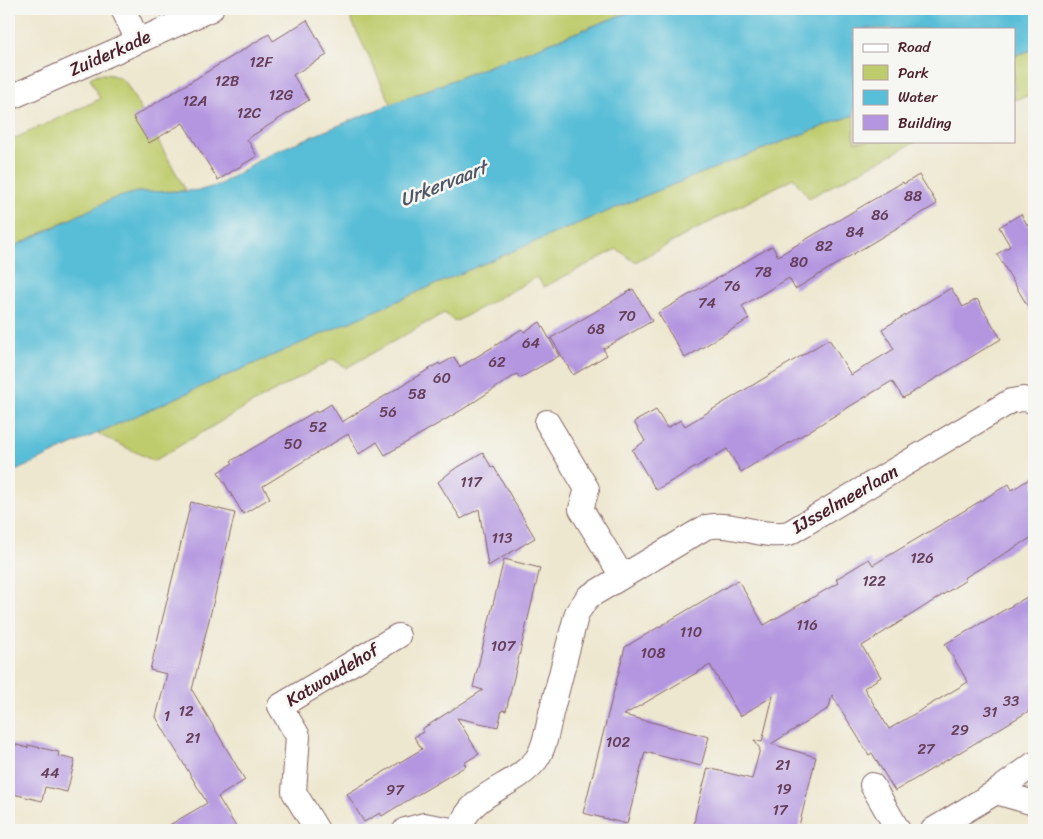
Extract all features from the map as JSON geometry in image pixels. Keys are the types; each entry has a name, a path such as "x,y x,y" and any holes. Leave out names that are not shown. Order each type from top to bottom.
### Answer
{"street":[{"path":"123,9 138,41"},
{"name":"Zuiderkade","path":"9,98 211,9"},
{"name":"IJsselmeerlaan","path":"459,830 462,820 475,803 522,773 538,757 546,734 577,613 588,597 706,526 729,527 771,534 789,533 1011,401 1022,399 1034,401"},
{"path":"547,422 587,489 581,508 622,576"},
{"name":"Katwoudehof","path":"318,830 294,792 298,736 280,706 398,636"},
{"path":"933,830 996,792 1034,764"},
{"path":"872,785 898,830"},
{"path":"996,792 1034,803"},
{"path":"405,830 424,825 452,830"}],"green space":[{"path":"349,9 637,9 391,104 350,17"},
{"path":"1034,49 1034,94 1016,99 1016,55"},
{"path":"98,74 120,78 126,83 186,191 137,192 63,222 9,249 9,141 100,99 90,78"},
{"path":"853,115 853,142 915,142 809,198 793,178 635,262 617,249 544,287 537,277 455,322 444,313 346,368 333,359 240,410 154,461 96,433 473,268 758,151"}],"water":[{"name":"Urkervaart","path":"637,9 1034,9 1034,49 1016,55 1016,28 853,28 853,115 729,162 543,238 183,395 9,474 9,249 112,199 137,192 201,190 219,185 269,154 391,104"}],"building":[{"path":"307,20 327,55 293,75 309,100 247,139 257,156 218,180 183,123 149,143 133,117 269,34 273,41"},
{"path":"919,175 937,204 795,289 789,278 742,306 749,319 685,358 658,313 772,246 778,256 903,182 904,184"},
{"path":"1021,214 1032,233 1034,231 1034,317 997,254 1010,246 999,227"},
{"path":"951,288 963,307 977,299 1001,339 903,398 892,381 741,472 727,449 656,490 632,450 645,441 634,422 656,410 667,428 681,420 685,426 829,339 851,375 894,349 882,329"},
{"path":"633,289 652,321 603,349 607,355 573,375 551,338"},
{"path":"540,322 559,356 520,378 517,374 460,411 385,455 377,442 359,454 348,434 263,486 270,498 243,514 218,472 233,463 231,461 331,404 342,422 439,363 440,365 454,357 460,367 522,329 524,332"},
{"path":"483,453 492,468 494,467 535,538 488,566 479,509 461,519 438,482 453,470"},
{"path":"1034,476 1034,536 964,578 966,580 862,646 881,677 864,688 889,729 968,682 945,644 1034,593 1034,708 895,791 872,753 869,755 832,695 829,708 771,744 816,757 798,830 693,830 708,768 752,779 760,749 754,740 762,742 773,696 740,716 710,665 624,715 709,737 701,766 645,752 627,824 583,813 625,647 738,580 764,625 838,583 836,579 869,559 873,565 1009,484 1012,490"},
{"path":"191,502 235,513 192,690 245,780 218,797 238,830 161,830 207,803 156,717 167,674 150,670"},
{"path":"504,559 540,568 506,711 502,710 498,727 457,718 479,754 464,763 466,766 382,816 380,813 364,822 347,794 422,749 414,737 423,732 422,729 483,690 473,687"},
{"path":"9,743 28,748 28,745 59,752 58,756 75,760 67,792 45,787 42,801 9,793"}]}
